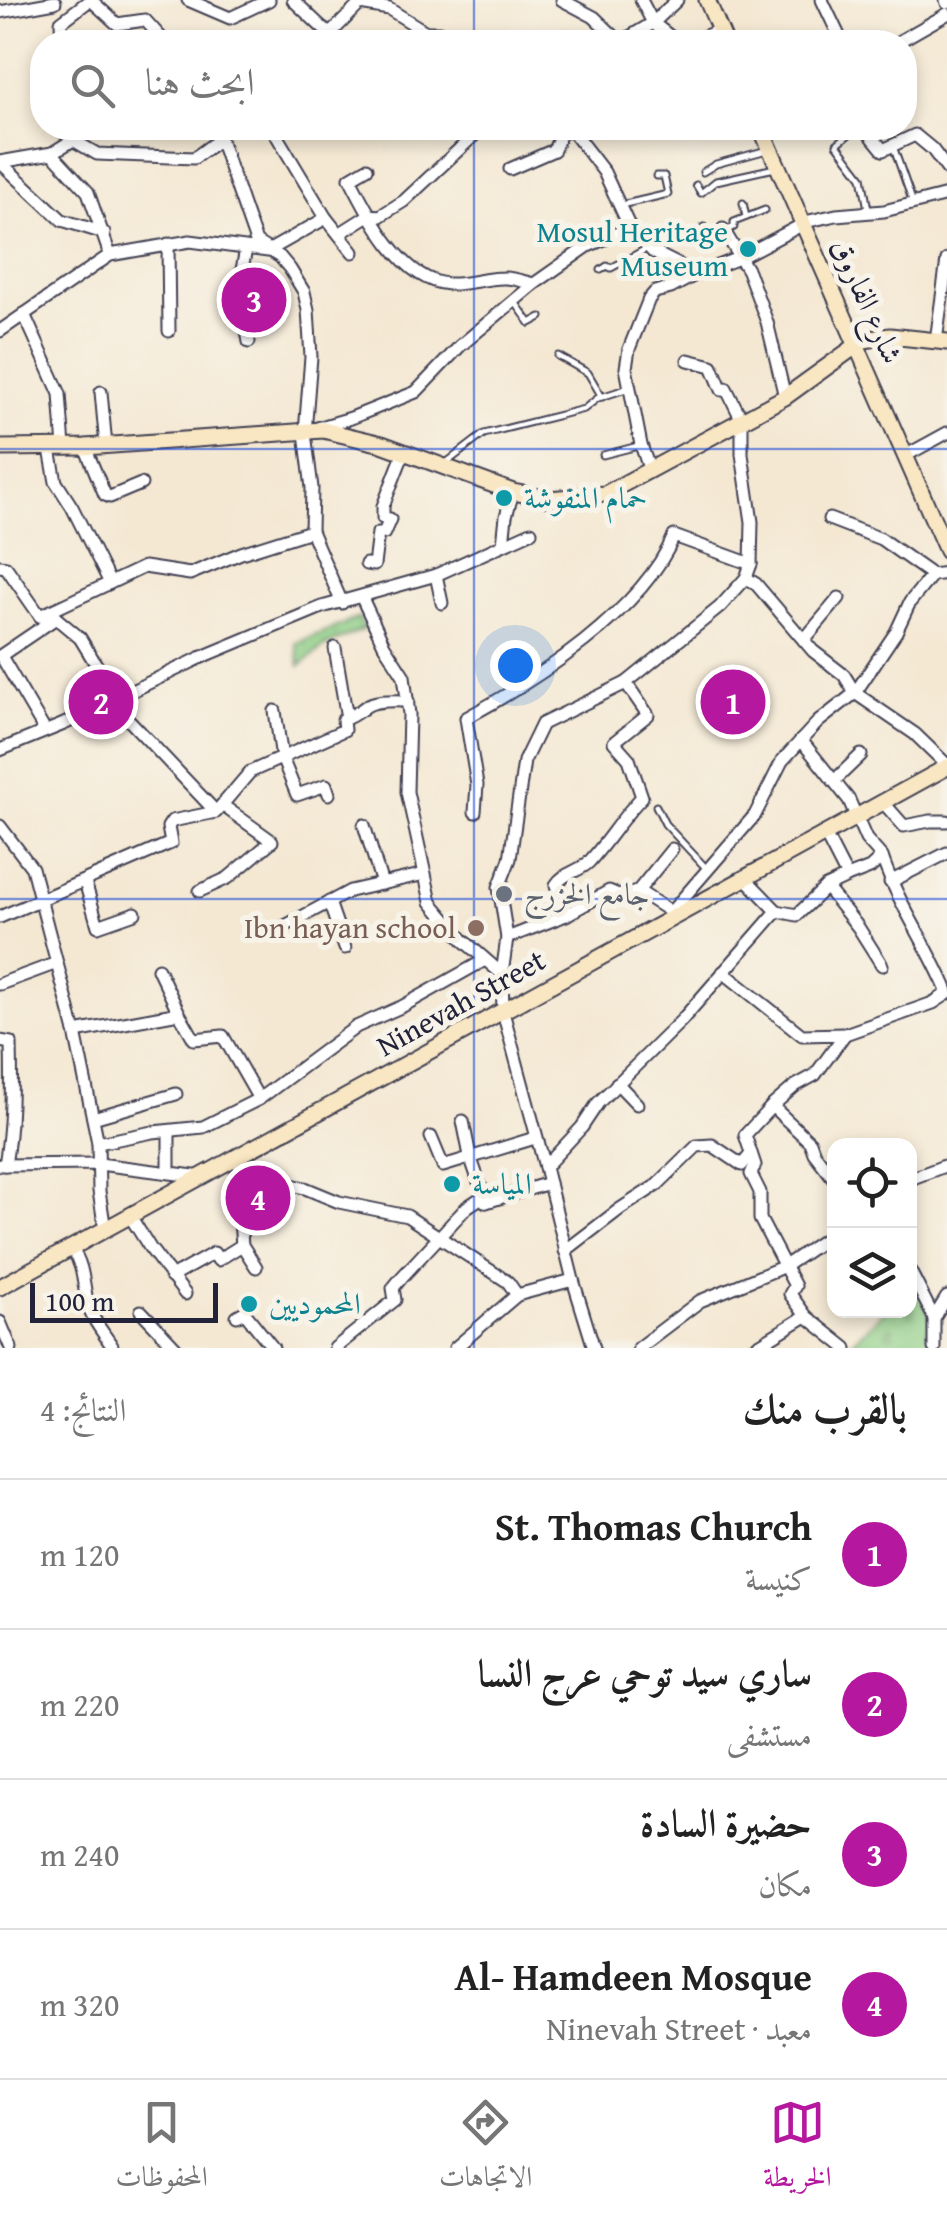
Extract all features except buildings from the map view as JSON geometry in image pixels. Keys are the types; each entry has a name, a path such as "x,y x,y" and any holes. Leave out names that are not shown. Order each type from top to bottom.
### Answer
{"main road":[{"path":"707,0 720,30"},
{"name":"شارع الفاروق","path":"766,140 947,551"},
{"path":"0,448 106,446 323,430 404,452 513,492 549,499 605,494 785,397 856,345 881,336 942,342"},
{"name":"Ninevah Street","path":"0,1287 671,915 826,836 947,766"}],"street":[{"path":"61,22 90,0 117,24 145,20 154,30"},
{"path":"188,0 230,18 269,0"},
{"path":"293,0 318,30"},
{"path":"562,0 594,17 608,30"},
{"path":"641,0 662,30"},
{"path":"641,30 677,0"},
{"path":"822,0 836,30"},
{"path":"0,12 55,1 61,30"},
{"path":"335,30 362,2 389,9 423,30"},
{"path":"917,31 947,14"},
{"path":"917,137 932,148 947,169"},
{"path":"0,162 52,153 66,140"},
{"path":"80,140 97,154 194,158 214,140"},
{"path":"222,140 256,242 280,257 298,279 308,310 311,357 305,433 312,488 311,530 342,602"},
{"path":"279,140 326,218 353,252"},
{"path":"339,234 369,215 380,216 404,201 469,140"},
{"path":"510,169 554,150 559,140"},
{"path":"579,140 604,172 630,228 649,248 697,274"},
{"path":"875,140 883,150 906,140"},
{"path":"52,153 88,192 110,255"},
{"path":"0,162 62,220 104,232"},
{"path":"367,168 350,178 369,215 391,248 431,282 470,284 505,277 534,284"},
{"path":"650,471 626,368 629,350 656,292 740,258 802,224 947,196"},
{"path":"0,331 110,255 190,241 268,251 326,218"},
{"path":"305,433 416,392 460,346 534,284 588,246 630,228"},
{"path":"724,230 748,271 767,322 785,397"},
{"path":"168,244 169,331"},
{"path":"246,249 239,285 249,342"},
{"path":"942,342 947,260"},
{"path":"24,314 60,394 56,482 110,583"},
{"path":"594,1348 572,1280 546,1167 502,1012 507,938 499,886 510,859 524,761 542,724 626,683 720,607 746,578 751,564 751,512 742,454 742,420 712,366 688,360"},
{"path":"102,392 106,446"},
{"path":"906,456 947,432"},
{"path":"85,447 104,495 110,497 141,484"},
{"path":"366,564 374,564 378,533 384,533 390,518 383,518 383,506 404,452"},
{"path":"503,544 513,492"},
{"path":"829,519 881,539 932,576"},
{"path":"40,616 144,567 190,574 311,530"},
{"path":"0,750 202,656 322,607 436,575 531,532"},
{"path":"475,812 477,784 466,718 521,689 604,623 656,568 674,536 751,564"},
{"path":"0,566 6,567 40,616 56,618 80,638 111,701 219,808 272,841 228,878 200,891"},
{"path":"638,891 671,915 706,868 754,815 782,761 855,693 896,632 910,602 932,576 947,572"},
{"path":"436,575 442,602"},
{"path":"746,578 756,584 804,640 844,675 855,693 915,734 947,766"},
{"path":"362,598 404,676 408,701 407,792 431,902 462,940 502,974"},
{"path":"804,640 839,598"},
{"path":"45,731 0,656 56,618"},
{"path":"335,648 347,718"},
{"path":"566,915 556,885 560,878 588,863 642,797 629,759 614,742 648,715 626,683"},
{"path":"0,917 171,843 168,827 172,821 219,808 250,772 344,730 343,720 377,702 408,701"},
{"path":"275,711 282,758 297,794 326,786 329,794"},
{"path":"723,972 802,1035 844,1034 933,1003 947,993 931,952 890,882 882,857 866,840 857,816 834,781 801,740"},
{"path":"834,781 861,755"},
{"path":"882,802 904,826 947,821"},
{"path":"364,825 382,884"},
{"path":"0,826 32,868 75,1032 98,1144 105,1230"},
{"path":"826,836 847,876"},
{"path":"507,938 566,915 609,891 623,897 638,891 672,849"},
{"path":"890,882 947,853"},
{"path":"744,877 777,912 797,915 826,887 870,868 882,857"},
{"path":"282,927 350,891 424,874"},
{"path":"85,882 98,926 136,913"},
{"path":"826,887 882,965"},
{"path":"329,902 344,948"},
{"path":"546,1167 617,1083 648,1056 777,912"},
{"path":"98,1144 152,1132 204,1128 259,1100 356,1028 485,960"},
{"path":"0,984 57,964"},
{"path":"158,969 194,1039 222,1036 259,1100"},
{"path":"75,1032 179,1013"},
{"path":"844,1034 816,1075 795,1086 745,1135 755,1164 751,1174 760,1192 760,1220 795,1286 790,1294 806,1316 846,1348"},
{"path":"0,1041 11,1043 12,1081 11,1130 2,1165 99,1164 202,1177"},
{"path":"617,1083 638,1104"},
{"path":"94,1118 176,1094"},
{"path":"772,1106 810,1142 827,1170"},
{"path":"464,1120 470,1156 486,1202"},
{"path":"169,1170 170,1132"},
{"path":"431,1137 443,1166 536,1138"},
{"path":"566,1251 657,1185 697,1146 712,1145 742,1165 751,1154"},
{"path":"235,1158 246,1175 239,1210 242,1245 256,1267"},
{"path":"917,1177 947,1166"},
{"path":"246,1175 306,1188 339,1202 407,1216 508,1282 517,1295"},
{"path":"486,1202 548,1183"},
{"path":"335,1348 396,1300 393,1288 467,1206 482,1197 486,1202"},
{"path":"130,1216 185,1294"},
{"path":"638,1348 700,1300 784,1266 827,1238"},
{"path":"171,1277 207,1255 214,1253 218,1260 242,1245"},
{"path":"72,1249 83,1265 92,1315 112,1346"},
{"path":"456,1348 517,1295 572,1280"},
{"path":"917,1285 934,1318 934,1348"},
{"path":"934,1318 947,1297"},
{"path":"141,1311 176,1348"},
{"path":"237,1316 244,1312 272,1348"},
{"path":"754,1348 806,1316"},
{"path":"0,1322 11,1348"}],"lane":[{"path":"842,140 837,144 862,177 869,212"},
{"path":"892,146 913,203"},
{"path":"703,172 716,164 770,149"},
{"path":"696,184 701,193 716,181 778,167"},
{"path":"618,205 668,194 664,176 656,176"},
{"path":"742,203 746,217"},
{"path":"704,226 711,232 724,230 765,210"},
{"path":"601,270 649,248"},
{"path":"515,302 530,323 541,317"},
{"path":"558,356 588,373 602,397"},
{"path":"442,468 484,434 584,408 629,388"},
{"path":"603,455 641,445"},
{"path":"656,806 665,824 706,868"}],"green space":[{"path":"359,618 364,629 324,646 300,666 296,643"},
{"path":"917,1290 931,1322 927,1348 860,1348 853,1341 877,1318 917,1318"}],"place":[{"name":"Mosul Heritage Museum","path":"748,249"},
{"name":"حضيرة السادة","path":"254,300"},
{"name":"حمام المنفوشة","path":"504,498"},
{"name":"ساري سيد توحي عرج النسا","path":"101,702"},
{"name":"St. Thomas Church","path":"733,702"},
{"name":"جامع الخزرج","path":"504,894"},
{"name":"Ibn hayan school","path":"476,928"},
{"name":"المياسة","path":"452,1184"},
{"name":"Al- Hamdeen Mosque","path":"258,1198"},
{"name":"المحموديين","path":"249,1304"}]}
